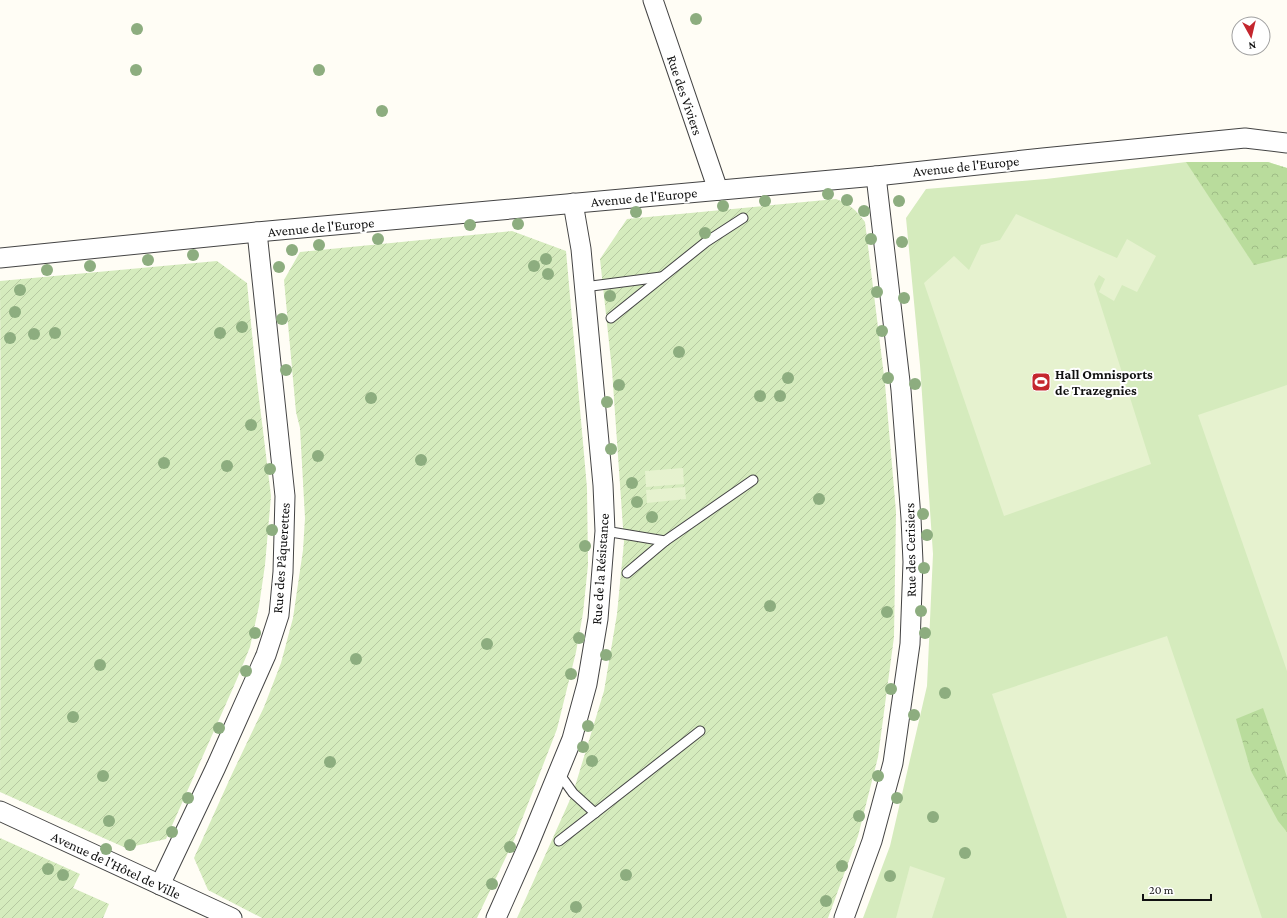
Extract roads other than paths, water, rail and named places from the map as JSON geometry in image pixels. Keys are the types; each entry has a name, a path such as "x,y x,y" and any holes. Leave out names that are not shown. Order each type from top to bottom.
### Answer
{"street":[{"name":"Rue des Viviers","path":"653,0 718,190"},
{"name":"Avenue de l'Europe","path":"0,258 257,232 876,176 1245,138 1287,143"},
{"name":"Rue des Cerisiers","path":"844,918 872,841 892,763 910,644 913,562 906,446 901,390 876,176"},
{"name":"Rue de la Résistance","path":"496,918 528,846 572,739 587,684 598,619 605,531 603,485 581,249 573,204"},
{"name":"Rue des Pâquerettes","path":"160,885 216,767 266,655 278,615 283,572 285,496 257,232"},
{"name":"Avenue de l'Hôtel de Ville","path":"0,812 232,918"}],"lane":[{"path":"611,318 706,242 743,218"},
{"path":"584,287 662,277"},
{"path":"627,573 665,541 753,480"},
{"path":"605,531 665,541"},
{"path":"559,841 700,731"},
{"path":"558,772 573,793 595,813"}],"place":[{"name":"Hall Omnisports de Trazegnies","path":"1041,382"}]}
